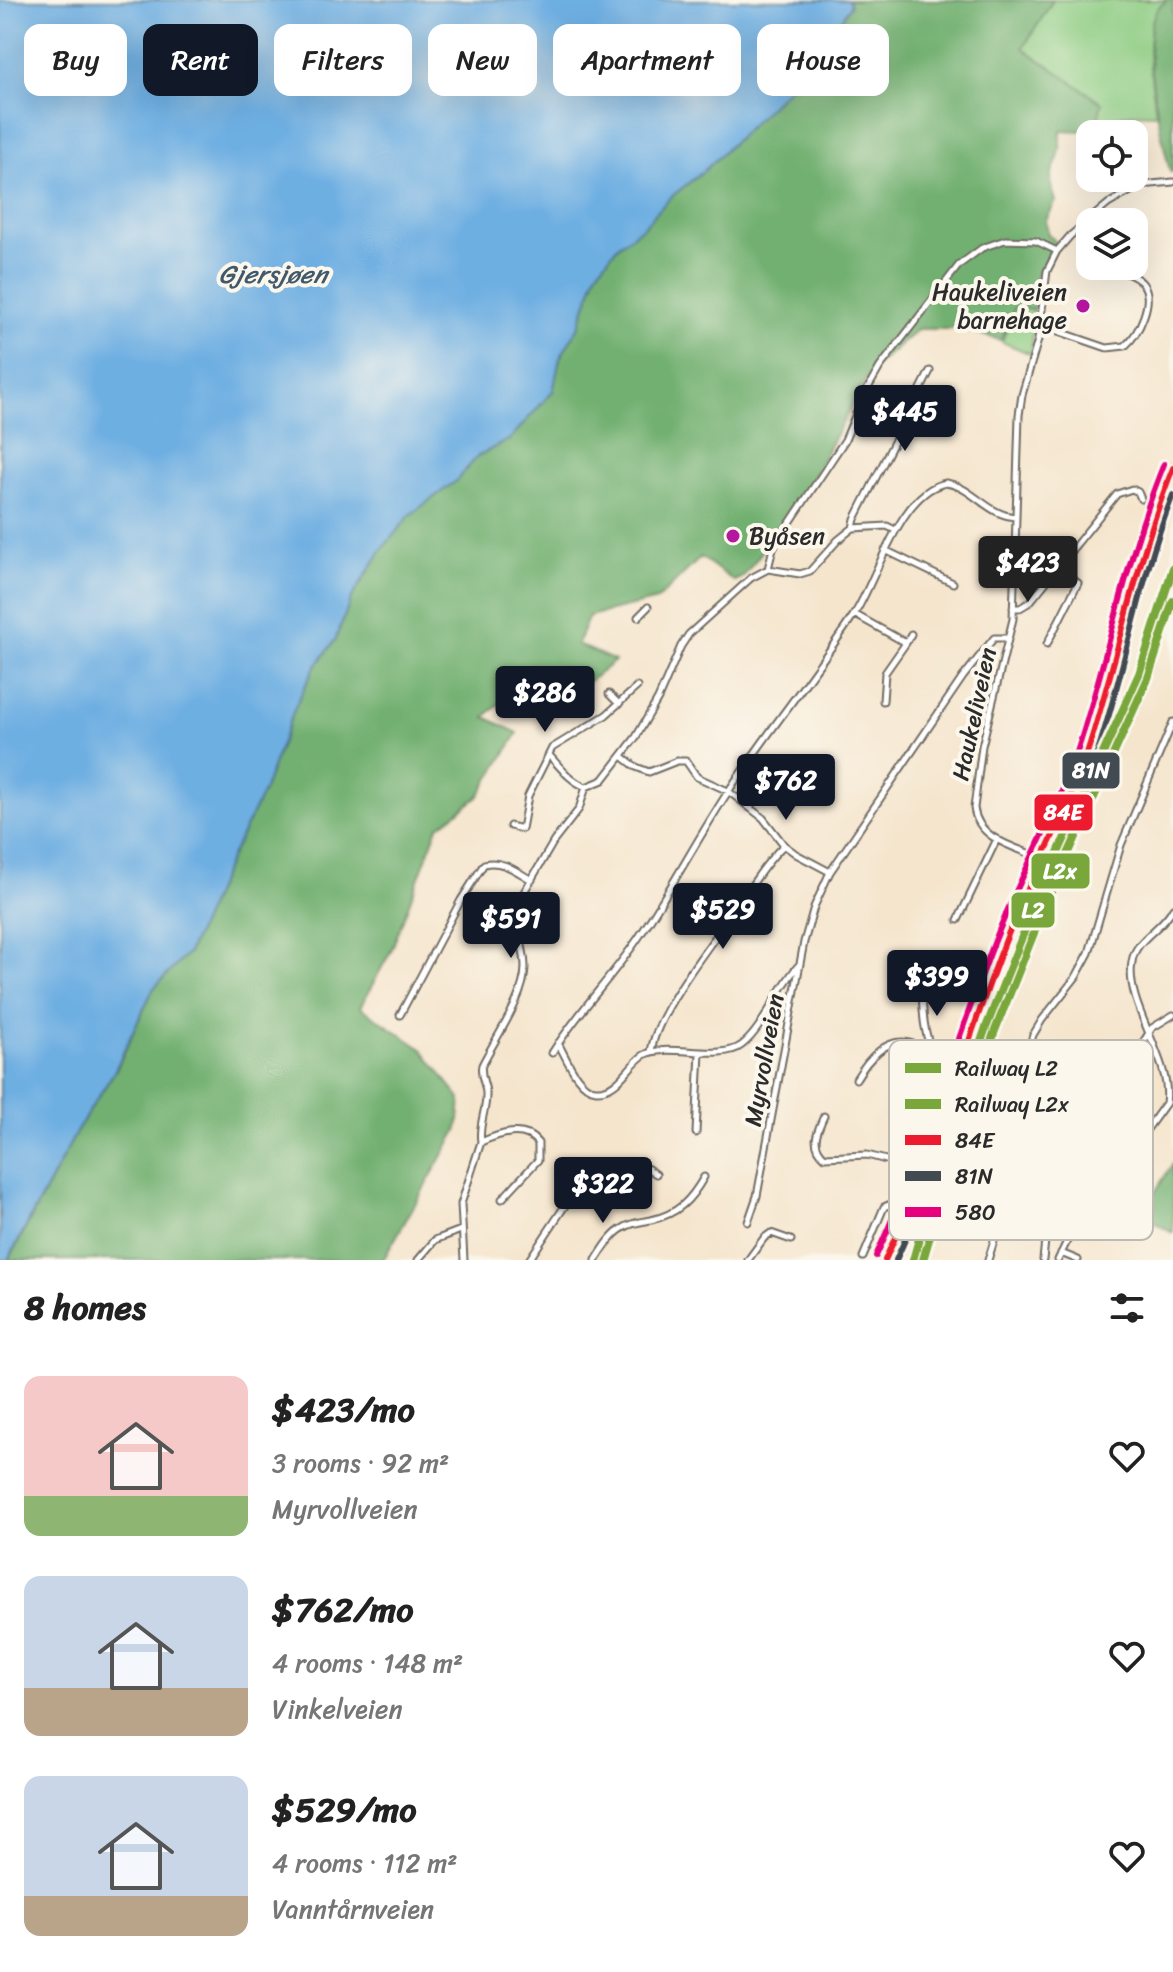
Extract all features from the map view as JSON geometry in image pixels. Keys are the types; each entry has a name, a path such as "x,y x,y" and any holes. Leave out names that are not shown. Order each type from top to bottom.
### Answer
{"main road":[{"path":"970,1040 994,972 1085,756 1148,531 1173,468"},
{"path":"885,1260 896,1240"},
{"path":"892,1260 894,1246"}],"street":[{"name":"Haukeliveien","path":"1041,858 997,839 978,826 974,808 982,746 1013,608 1020,407 1040,325 1045,277 1057,251 1075,230 1125,193 1148,183 1173,182"},
{"path":"768,569 773,548 845,440 875,375 959,265 975,252 1005,240 1029,240 1057,251"},
{"path":"1040,325 1107,348 1128,344 1137,331 1147,303 1147,294 1140,280"},
{"path":"853,528 930,371"},
{"path":"552,1053 637,940 728,791 865,597 895,530 926,494 937,485 946,483 963,489 997,513 1015,517"},
{"path":"1013,608 1030,602 1117,494 1132,489 1138,492 1141,499"},
{"path":"549,755 573,781 586,787 603,780 648,719 689,634 751,578 768,569 800,574 810,571 853,528 887,526 895,530"},
{"path":"885,550 953,583"},
{"path":"1047,644 1078,583 1057,568"},
{"path":"638,617 648,607"},
{"path":"854,614 906,643"},
{"path":"883,701 885,673 911,634"},
{"name":"Myrvollveien","path":"748,1222 767,1151 800,965 814,907 830,872 963,677 994,638 1008,638"},
{"path":"510,826 522,829 528,796 555,745 597,721 637,687"},
{"path":"609,694 619,704"},
{"path":"1033,1040 1042,1020 1085,962 1121,845 1170,739 1173,722"},
{"path":"622,756 649,772 677,761 686,761 697,777 728,791 763,818 784,845 830,872"},
{"path":"464,1260 461,1230 463,1192 481,1142 479,1134 486,1110 487,1094 480,1071 524,983 525,957 516,914 517,904 554,841 579,809 586,787"},
{"path":"958,920 997,839"},
{"path":"651,1052 656,1032 694,967 774,854 784,845"},
{"path":"400,1015 461,900 484,864 502,864 532,880"},
{"path":"1153,1120 1169,1098 1171,1076 1136,989 1131,963 1138,946 1160,928 1173,908"},
{"path":"558,1043 575,1073 588,1088 598,1091 611,1086 651,1052 735,1050 752,1036 789,976 800,965"},
{"path":"922,990 922,1017 927,1040"},
{"path":"1144,1040 1152,1028 1173,1015"},
{"path":"856,1079 872,1055 889,1046"},
{"path":"696,1133 700,1052"},
{"path":"824,1116 815,1142 825,1157 867,1155 889,1161"},
{"path":"481,1142 519,1132 530,1135 538,1143 538,1160 502,1199"},
{"path":"648,1168 655,1160"},
{"path":"529,1260 590,1172 624,1161 648,1168 656,1174"},
{"path":"596,1260 616,1232 680,1209 704,1177"},
{"path":"692,1180 699,1185"},
{"path":"863,1257 884,1207 889,1205"},
{"path":"418,1260 435,1240 461,1230"},
{"path":"748,1260 771,1233 791,1240"},
{"path":"988,1260 994,1240"},
{"path":"1043,1260 1046,1240"},
{"path":"1058,1260 1069,1240"},
{"path":"1061,1253 1078,1260"}],"green space":[{"path":"848,0 1053,0 1023,48 1102,103 1098,120 1076,120 1076,131 1061,130 1060,150 1051,178 1056,201 1046,220 1048,234 1056,242 1035,278 1034,310 1015,307 1001,340 960,329 918,329 872,369 797,505 743,577 734,581 701,557 657,600 589,616 577,644 615,661 558,705 515,689 485,717 518,733 478,797 438,827 391,951 360,1007 422,1049 461,1100 458,1129 383,1260 9,1260 79,1127 117,1068 153,989 188,953 263,792 295,707 313,670 335,640 352,597 382,549 410,515 456,481 478,456 510,439 553,391 560,358 579,326 597,272 618,246 706,169 780,96 889,96 889,24 839,24 850,5"},
{"path":"1053,0 1167,0 1152,24 1150,38 1150,69 1156,114 1131,113 1098,120 1101,103 1023,48"},
{"path":"1167,0 1173,0 1173,172 1170,172 1162,136 1150,63 1152,21 1158,8"},
{"path":"1015,307 1034,311 1031,354 1002,342"},
{"path":"1173,1163 1173,1233 1153,1222 1153,1196"}],"water":[{"name":"Gjersjøen","path":"0,0 848,0 850,5 839,24 757,24 757,96 780,96 706,169 618,246 597,272 579,326 560,358 553,391 510,439 478,456 456,481 410,515 382,549 352,597 335,640 313,670 295,707 263,792 188,953 153,989 114,1072 79,1127 8,1260 0,1260"}],"rail line":[{"name":"L2","path":"982,1040 1037,899 1139,674 1173,568"},
{"name":"L2x","path":"992,1040 1046,903 1148,678 1173,601"},
{"name":"L2","path":"913,1260 919,1240"},
{"name":"L2x","path":"923,1260 929,1240"}],"transit line":[{"name":"580","path":"959,1040 996,938 1078,749 1128,570 1164,464"},
{"name":"84E","path":"969,1040 1005,942 1087,753 1148,538 1173,468"},
{"name":"81N","path":"980,1040 1014,947 1096,757 1151,560 1173,495"},
{"name":"580","path":"876,1256 889,1226"},
{"name":"84E","path":"885,1260 894,1240"},
{"name":"81N","path":"896,1260 905,1240"}],"place":[{"name":"Haukeliveien barnehage","path":"1083,306"},
{"name":"Byåsen","path":"733,536"}]}
